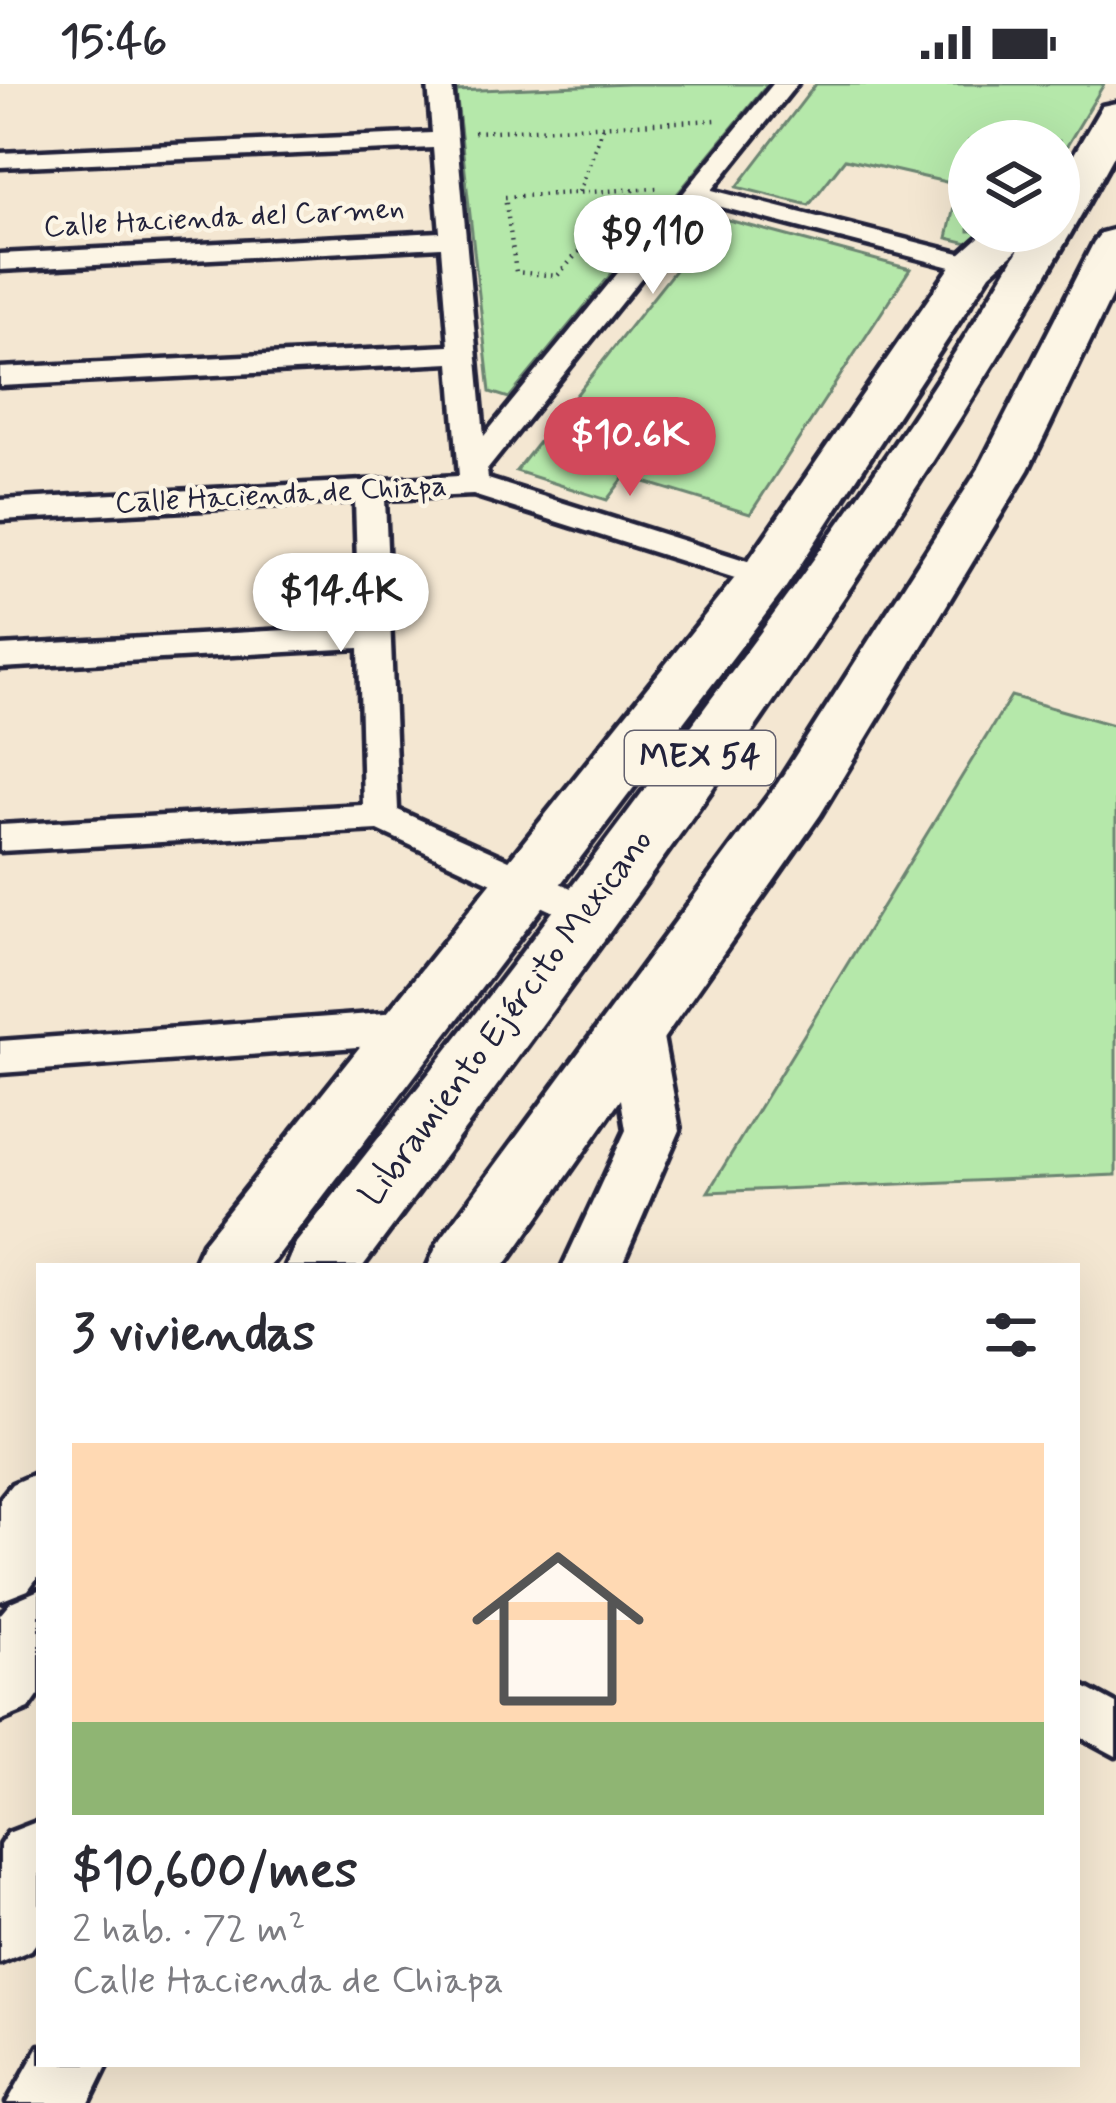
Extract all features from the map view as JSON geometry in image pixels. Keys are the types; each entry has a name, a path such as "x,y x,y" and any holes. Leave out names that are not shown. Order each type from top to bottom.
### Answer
{"highway":[{"path":"1080,180 1116,115"},
{"path":"1080,170 1091,160"},
{"name":"MEX 54","path":"465,1263 799,799 1003,470 1116,242"},
{"path":"230,1263 765,577 990,252"},
{"name":"Libramiento Ejército Mexicano","path":"323,1263 590,912 818,593 1040,252"},
{"path":"0,1562 36,1515"},
{"path":"0,1680 36,1634"},
{"path":"0,1919 36,1868"}],"street":[{"path":"439,84 455,136 452,239 473,478"},
{"path":"473,478 686,190 784,84"},
{"path":"0,160 455,136"},
{"path":"686,190 948,239"},
{"name":"Calle Hacienda del Carmen","path":"0,262 452,239"},
{"path":"0,377 462,354"},
{"name":"Calle Hacienda de Chiapa","path":"0,510 370,490 473,478 765,577"},
{"path":"370,490 381,817"},
{"path":"0,657 375,636"},
{"path":"0,838 381,817 590,912"},
{"path":"593,1263 653,1130 635,1026"},
{"path":"0,1057 412,1027"},
{"path":"1080,1709 1116,1732"},
{"path":"45,2103 69,2067"}],"path":[{"path":"455,136 731,119"},
{"path":"579,193 603,126"},
{"path":"634,190 556,276 516,272 505,197 634,190 686,190"}],"green space":[{"path":"768,84 509,398 490,392 456,91"},
{"path":"816,84 1104,84 1080,124 1080,120 948,120 948,182 845,159 809,205 737,187"},
{"path":"717,217 910,269 750,514 625,476 607,500 516,471"},
{"path":"1011,696 1116,726 1116,1175 708,1192"}]}
